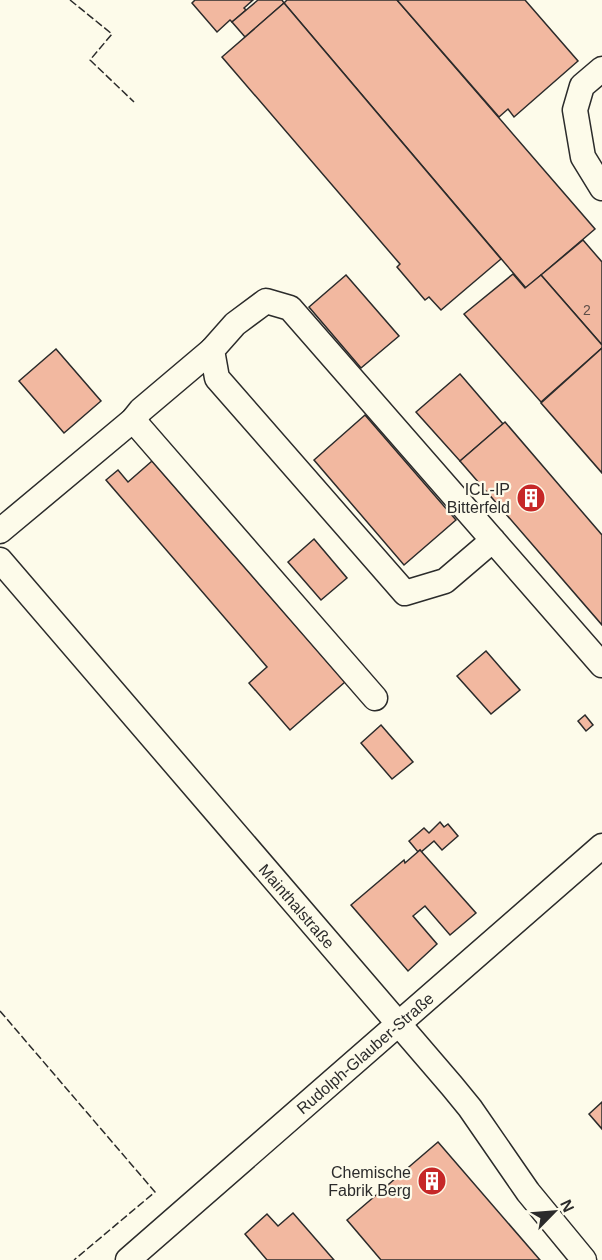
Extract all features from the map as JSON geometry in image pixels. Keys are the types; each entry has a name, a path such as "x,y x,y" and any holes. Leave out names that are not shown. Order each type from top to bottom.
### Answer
{"street":[{"path":"602,69 582,86 575,110 583,157 602,188"},
{"path":"0,531 133,420 141,410 212,350 235,324 266,301 290,308 602,665"},
{"path":"212,350 217,378 405,593 445,580 493,540"},
{"path":"133,420 375,698"},
{"name":"Mainthalstraße","path":"0,560 470,1108 528,1192 584,1260"},
{"name":"Rudolph-Glauber-Straße","path":"128,1260 602,846"}],"building":[{"path":"195,0 253,0 244,8 246,10 217,32 192,3"},
{"path":"258,0 282,0 284,3 245,37 232,22"},
{"path":"287,0 397,0 595,229 526,288 284,3"},
{"path":"397,0 525,0 578,61 514,117 508,109 499,117"},
{"path":"284,3 501,259 441,310 429,297 425,300 397,267 400,264 222,57"},
{"path":"583,240 602,262 602,345 541,275"},
{"path":"513,274 525,288 541,275 602,345 602,348 541,402 464,314"},
{"path":"346,275 399,336 361,368 309,307"},
{"path":"602,348 602,473 541,403"},
{"path":"56,349 101,401 64,433 19,381"},
{"path":"460,374 503,424 460,461 416,412"},
{"path":"365,415 456,520 404,565 314,460"},
{"name":"ICL-IP Bitterfeld","path":"505,422 602,535 602,625 460,461"},
{"path":"152,461 345,682 290,730 249,683 267,667 106,480 118,470 128,482"},
{"path":"314,539 347,578 321,600 288,562"},
{"path":"486,651 520,690 491,714 457,676"},
{"path":"585,715 593,725 586,731 578,721"},
{"path":"381,725 413,762 392,779 361,743"},
{"path":"440,822 444,827 448,824 458,836 442,850 434,841 418,852 409,841 424,828 429,833"},
{"path":"420,850 476,913 450,935 425,906 413,916 437,944 408,971 351,905 404,860 405,863"},
{"path":"602,1102 602,1129 589,1114"},
{"name":"Chemische Fabrik Berg","path":"438,1142 540,1260 381,1260 347,1220"},
{"path":"293,1213 334,1260 267,1260 245,1234 267,1214 278,1226"}],"fence":[{"path":"70,0 112,34 90,60 134,102"},
{"path":"0,1011 155,1192 74,1260"}],"place":[{"name":"ICL-IP Bitterfeld","path":"531,498"},
{"name":"Chemische Fabrik Berg","path":"432,1181"}]}
